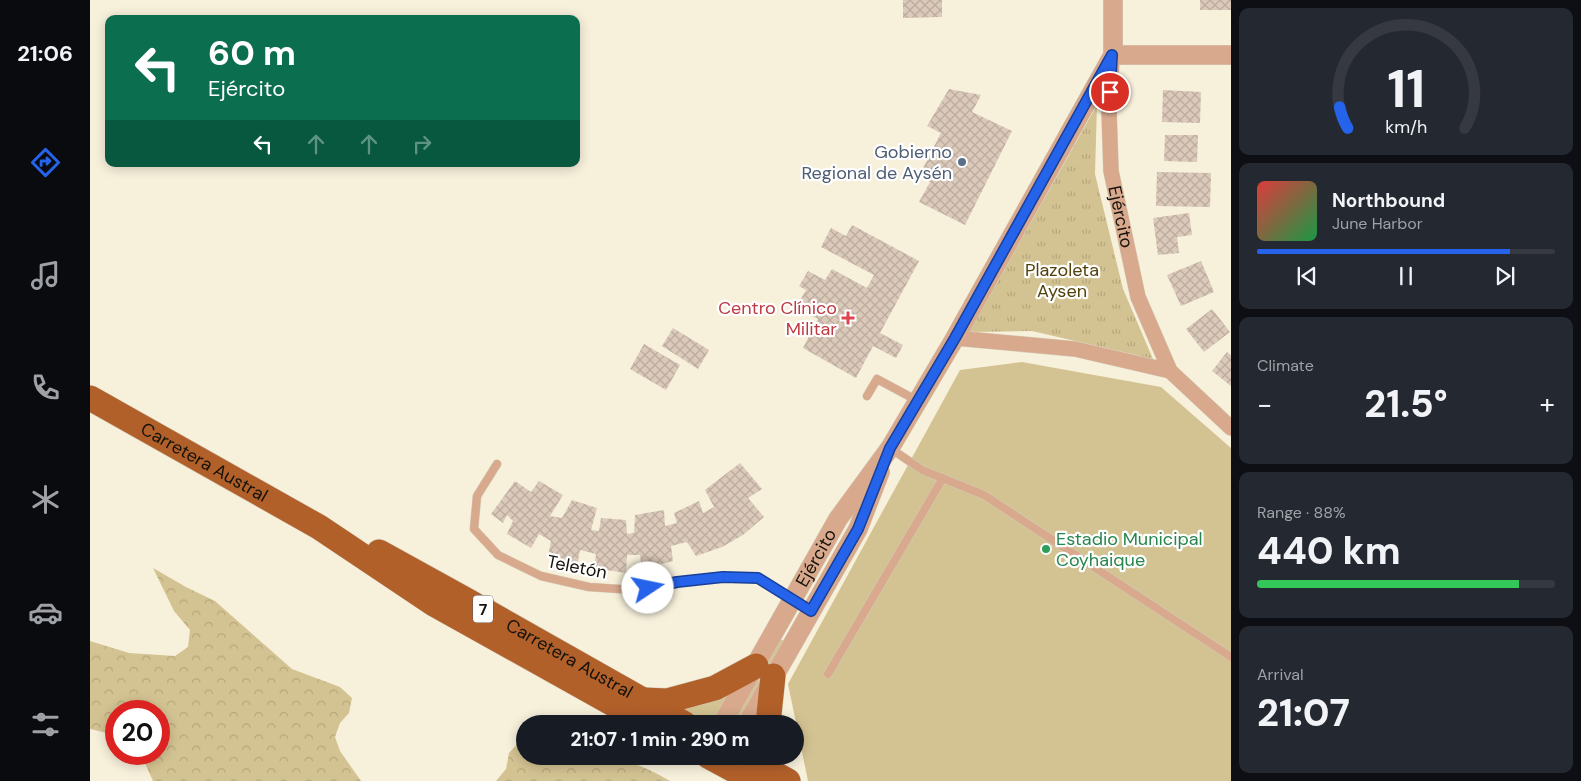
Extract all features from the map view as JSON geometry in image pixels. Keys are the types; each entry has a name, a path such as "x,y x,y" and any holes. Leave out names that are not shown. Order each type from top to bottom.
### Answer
{"highway":[{"name":"Carretera Austral","path":"90,398 319,527 363,544 407,566 646,712"},
{"path":"646,712 666,701 715,688 764,671 769,715"},
{"path":"735,765 754,781"},
{"path":"745,765 789,781"},
{"path":"782,765 789,781"}],"street":[{"name":"Ejército","path":"1113,0 1109,111 1111,171 1138,297 1170,371 1231,428"},
{"name":"Ejército","path":"750,715 764,671 792,600 838,519 890,448 955,338 1112,55"},
{"path":"1112,55 1231,55"},
{"path":"955,338 1075,349 1170,371"},
{"name":"Ejército","path":"729,715 811,611 858,529 890,448"}],"lane":[{"path":"867,396 877,379 918,401"},
{"path":"890,448 922,470 984,495 1231,657"},
{"name":"Teletón","path":"497,464 477,496 474,529 498,555 540,576 589,587 634,590 677,582 723,577 758,578 811,611"},
{"path":"828,674 943,478"}],"green space":[{"name":"Plazoleta Aysen","path":"1097,105 1095,174 1123,289 1153,359 1032,331 969,332"},
{"name":"Estadio Municipal Coyhaique","path":"1022,362 1161,387 1231,448 1231,781 808,781 804,762 804,715 794,715 788,684 960,370"},
{"path":"153,568 215,601 292,669 340,687 352,698 349,713 340,723 335,737 340,751 361,781 153,781 146,765 170,765 170,700 105,700 105,732 90,729 90,641 129,653 175,656 188,647 190,630 174,611"},
{"path":"778,638 786,642 746,715 736,715"},
{"path":"739,687 722,715 684,715 672,709"},
{"path":"516,745 516,765 637,765 670,781 496,781 506,769 509,753"}],"building":[{"path":"903,0 942,0 942,17 903,18"},
{"path":"1200,0 1231,0 1231,10 1200,10"},
{"name":"Gobierno Regional de Aysén","path":"949,89 981,95 972,112 1012,131 965,225 919,202 930,182 919,176 941,133 927,126"},
{"path":"1163,90 1201,92 1200,123 1162,122"},
{"path":"1165,135 1198,135 1197,162 1164,161"},
{"path":"1157,172 1211,173 1210,207 1156,206"},
{"path":"1189,213 1192,235 1177,237 1179,253 1158,255 1153,218"},
{"path":"852,225 919,261 880,333 903,345 896,358 873,346 856,378 803,348 818,319 796,307 806,290 799,286 808,271 825,280 832,269 867,288 874,275 821,247 831,228 846,236"},
{"path":"1201,261 1214,292 1181,306 1167,275"},
{"path":"1212,309 1230,332 1204,352 1186,329"},
{"path":"673,328 709,350 698,369 662,346"},
{"path":"644,344 680,365 666,390 630,369"},
{"path":"1227,352 1231,355 1231,386 1212,371"},
{"path":"740,463 762,489 748,498 764,517 743,535 722,547 696,556 687,542 671,546 673,561 642,569 640,555 627,555 626,573 594,568 596,554 580,550 577,567 548,557 551,541 539,534 531,548 507,534 513,521 507,515 503,523 491,514 515,481 531,492 539,481 563,495 550,516 562,518 572,500 597,508 591,530 599,531 601,518 626,520 627,534 634,533 635,515 664,510 665,526 677,523 674,513 699,501 703,513 714,507 705,490"}],"place":[{"name":"Gobierno Regional de Aysén","path":"962,162"},
{"name":"Centro Clínico Militar","path":"848,318"},
{"name":"Estadio Municipal Coyhaique","path":"1046,549"}],"route":[{"path":"648,588 677,582 723,577 758,578 811,611 858,529 890,448 955,338 1112,55 1110,92"}]}
